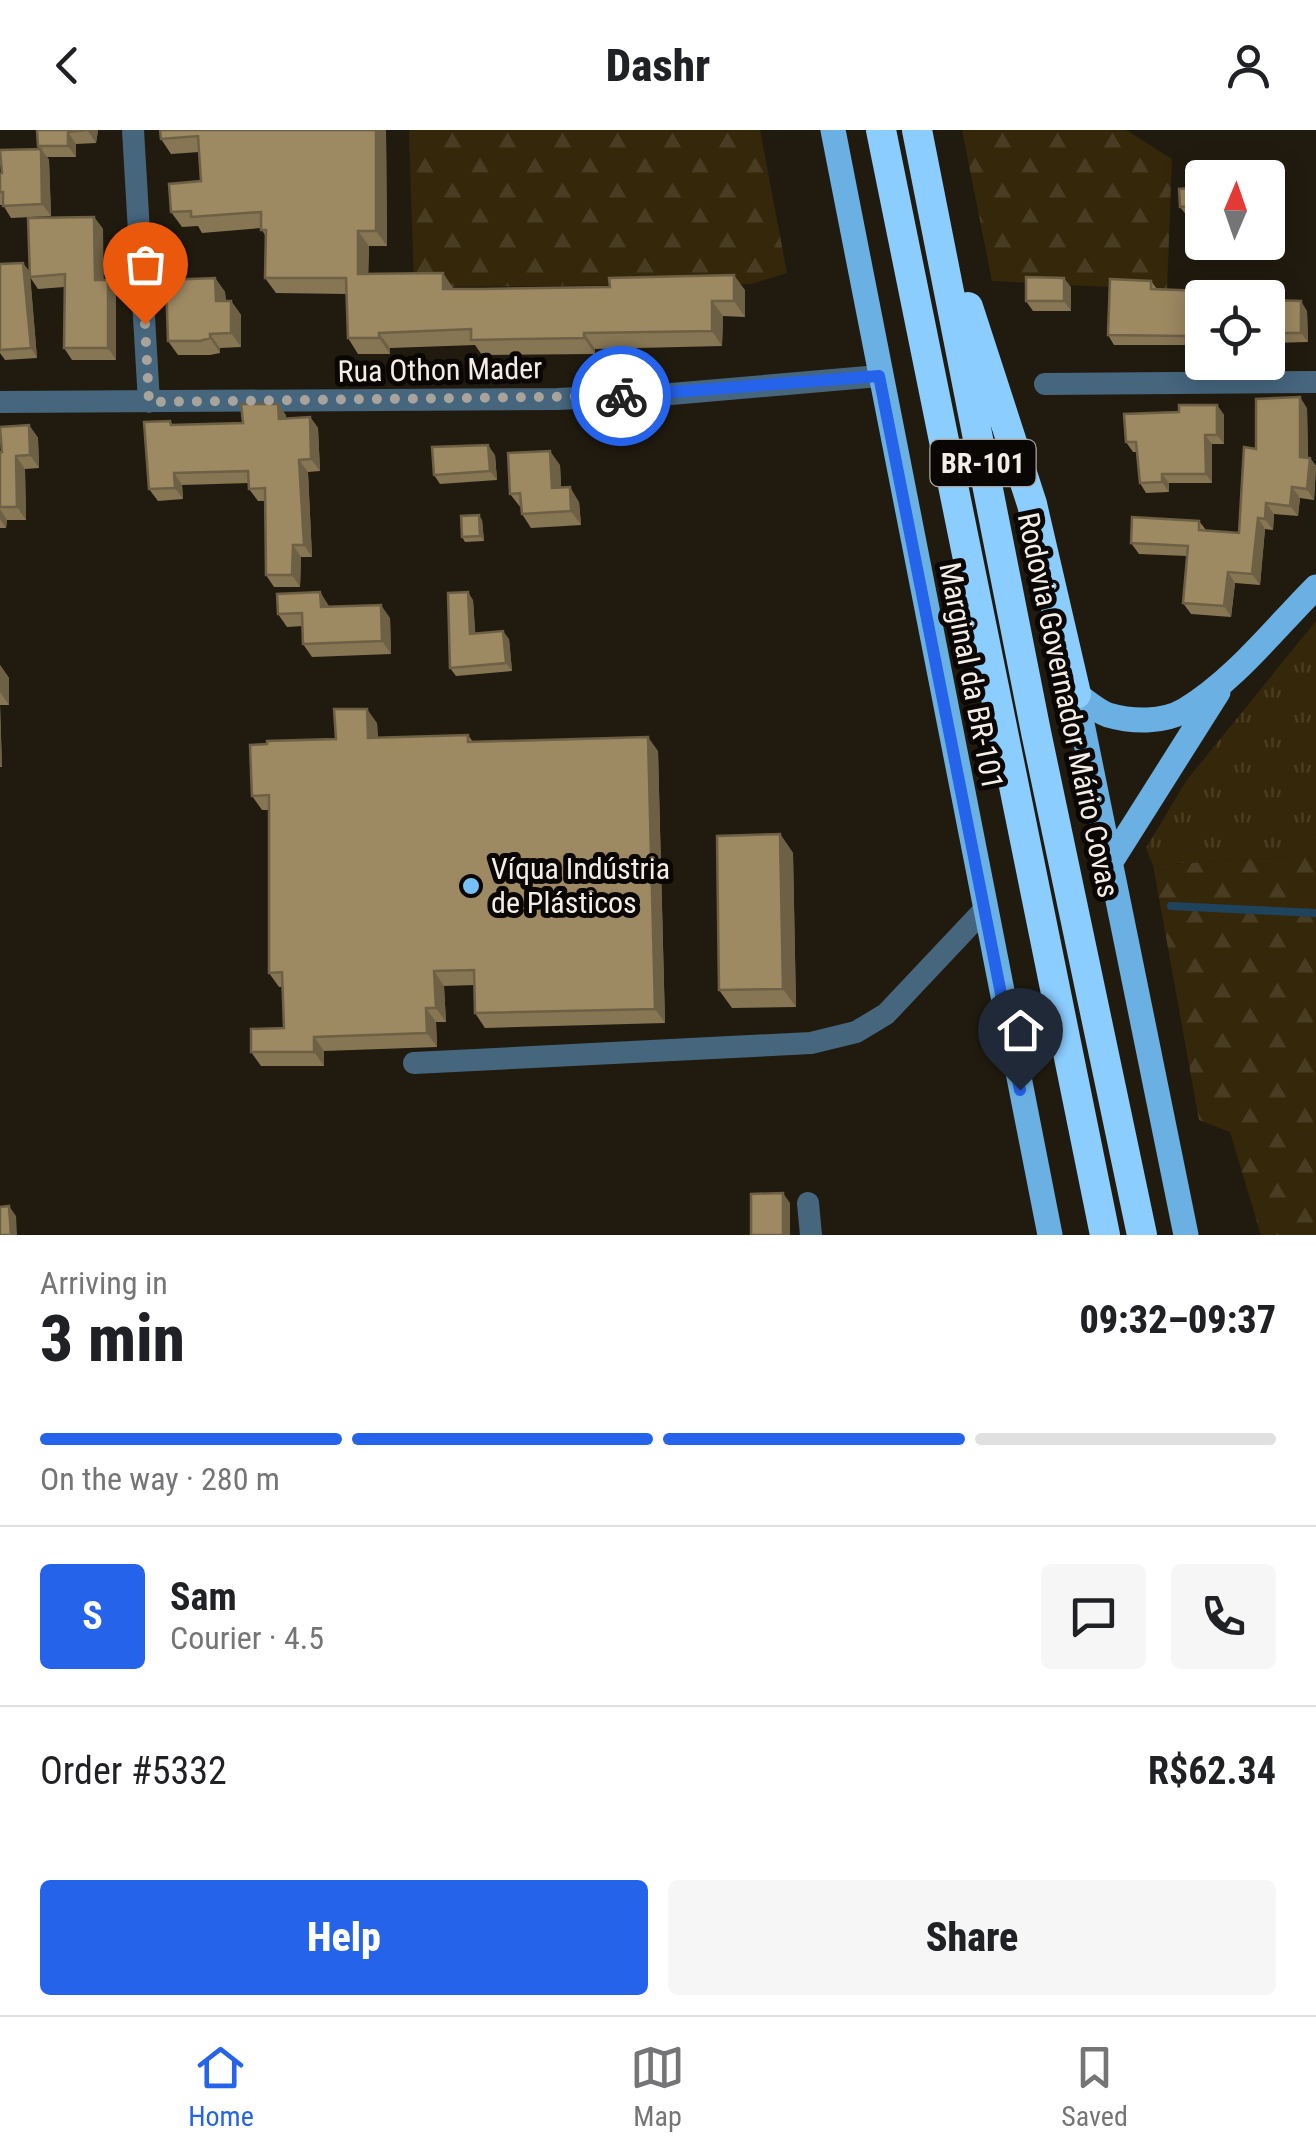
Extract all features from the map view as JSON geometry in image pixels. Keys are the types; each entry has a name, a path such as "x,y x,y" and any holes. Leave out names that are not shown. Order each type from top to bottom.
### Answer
{"highway":[{"name":"BR-101","path":"881,130 1105,1235"},
{"name":"Rodovia Governador Mário Covas","path":"917,130 1036,732 1142,1235"},
{"path":"930,194 1016,448 1076,694"}],"main road":[{"name":"Marginal da BR-101","path":"832,130 1050,1235"},
{"path":"1076,694 1104,714 1134,720 1159,719 1183,711 1229,675 1316,587"},
{"path":"1110,863 1229,675"},
{"path":"1076,694 1186,1235"}],"street":[{"path":"133,130 149,402"},
{"name":"Rua Othon Mader","path":"0,402 557,399 671,394 879,376"},
{"path":"1045,384 1316,382"},
{"path":"414,1062 754,1047 811,1043 856,1032 886,1014 984,910"},
{"path":"808,1202 811,1235"}],"green space":[{"path":"409,130 760,130 787,273 751,284 414,287"},
{"path":"962,130 1126,130 1172,159 1167,290 992,281"},
{"path":"1316,621 1316,834 1287,857 1153,865 1146,848 1186,781"},
{"path":"1316,834 1316,1235 1261,1235 1230,1132 1199,1120 1153,865 1287,857"}],"building":[{"path":"37,130 88,130 68,132 68,146 38,146"},
{"path":"160,130 376,130 376,231 358,231 358,274 443,273 443,289 610,287 609,278 734,275 734,301 712,301 712,331 471,340 471,329 348,338 346,278 265,278 266,230 261,230 261,212 191,217 191,211 171,212 169,184 201,181 198,136 161,139"},
{"path":"41,149 42,204 3,206 0,150"},
{"path":"1185,188 1185,206 1180,207 1179,189"},
{"path":"94,217 95,280 108,280 108,348 64,348 65,274 30,277 28,218"},
{"path":"23,263 31,348 0,350 0,264"},
{"path":"1026,277 1064,278 1064,301 1026,301"},
{"path":"215,278 216,301 231,301 231,333 210,334 210,338 200,341 168,341 166,280"},
{"path":"1110,279 1151,281 1151,289 1185,290 1185,336 1108,335"},
{"path":"1285,301 1301,301 1301,333 1285,333"},
{"path":"1300,397 1300,457 1310,458 1307,489 1292,487 1290,506 1266,503 1265,519 1258,518 1252,574 1228,572 1224,606 1183,603 1188,546 1131,543 1132,517 1199,521 1199,530 1239,533 1244,447 1256,449 1256,399"},
{"path":"241,404 278,404 279,419 310,417 311,459 299,460 304,545 293,545 292,575 266,575 265,488 249,489 248,471 174,473 175,488 149,489 144,422 243,423"},
{"path":"1179,405 1217,405 1217,435 1205,435 1206,474 1162,474 1162,482 1140,483 1136,442 1126,442 1124,414 1179,412"},
{"path":"29,425 30,455 16,456 17,507 0,507 0,427"},
{"path":"488,445 490,471 434,475 432,447"},
{"path":"550,451 552,488 570,487 571,511 522,514 520,493 510,494 508,453"},
{"path":"479,515 480,536 462,537 461,516"},
{"path":"320,592 321,607 381,605 382,641 303,644 302,613 278,614 277,594"},
{"path":"468,592 470,634 503,631 506,663 450,668 448,593"},
{"name":"Víqua Indústria de Plásticos","path":"334,709 367,709 368,738 468,735 468,742 648,737 655,1009 475,1013 474,970 434,971 436,1008 426,1008 427,1033 314,1037 314,1052 251,1052 251,1029 284,1028 282,972 269,973 269,795 252,796 250,745 336,739"},
{"path":"780,834 783,989 719,990 717,836"},
{"path":"783,1193 783,1235 751,1235 751,1194"},
{"path":"9,1206 11,1235 0,1235 0,1207"}],"waterway":[{"path":"1171,906 1316,913"}],"way so far":[{"path":"145,324 149,402 621,396"}],"place":[{"name":"Víqua Indústria de Plásticos","path":"471,886"}],"route":[{"path":"621,396 879,376 1020,1090"}]}
